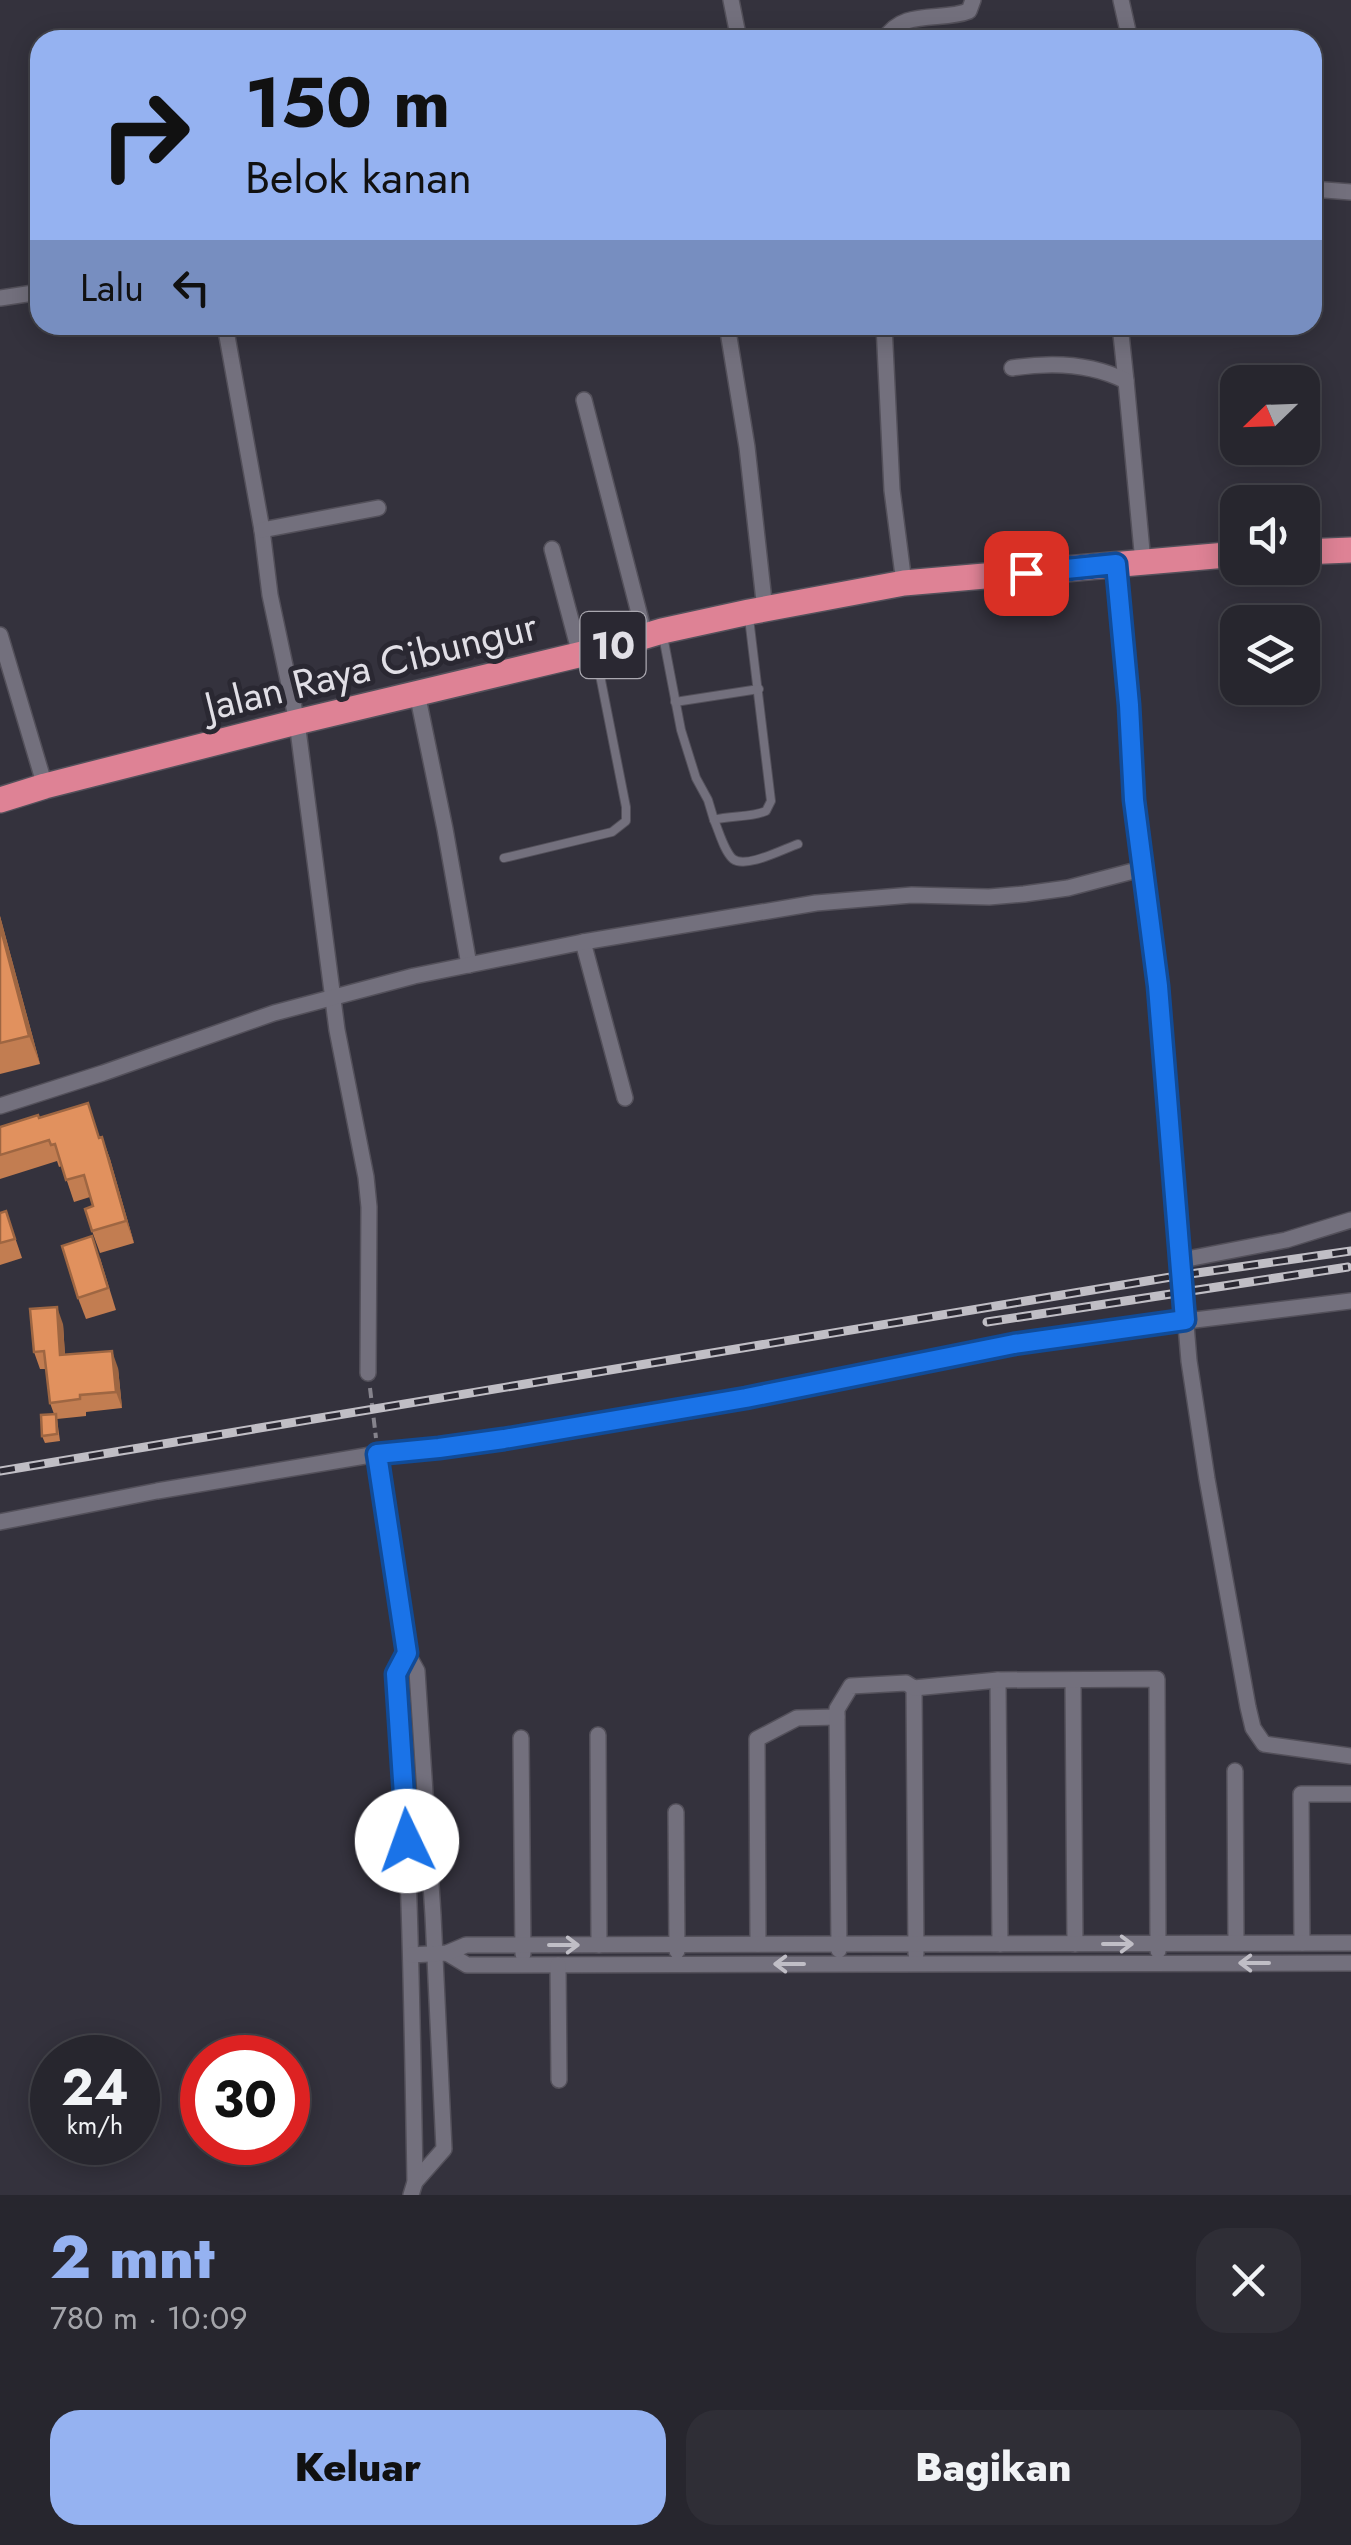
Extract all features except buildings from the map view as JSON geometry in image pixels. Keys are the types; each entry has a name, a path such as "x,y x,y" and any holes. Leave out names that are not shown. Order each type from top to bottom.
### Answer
{"highway":[{"path":"1320,551 1351,550"},
{"name":"Jalan Raya Cibungur","path":"0,800 297,722 757,611 904,583 1220,556"}],"street":[{"path":"731,0 738,30"},
{"path":"891,30 926,16 962,14 969,10 973,0"},
{"path":"1121,0 1128,30"},
{"path":"1322,190 1351,192"},
{"path":"0,298 30,294"},
{"path":"227,335 270,595 297,722 332,998 368,1192 368,1373"},
{"path":"728,335 747,447 757,611"},
{"path":"884,335 892,490 904,583"},
{"path":"1121,335 1143,562"},
{"path":"1012,368 1033,364 1077,365 1126,381"},
{"path":"584,400 653,634"},
{"path":"262,530 378,508"},
{"path":"552,549 588,653"},
{"path":"1116,564 1134,800 1158,986 1185,1320 1206,1479 1254,1728 1264,1744 1351,1756"},
{"path":"0,634 45,786"},
{"path":"416,693 469,965"},
{"path":"0,1106 274,1013 414,976 582,942 830,902 912,895 1024,894 1068,888 1141,868"},
{"path":"582,942 625,1098"},
{"path":"1182,1260 1286,1240 1351,1220"},
{"path":"0,1522 377,1454 504,1439 746,1398 1014,1344 1351,1302"},
{"path":"377,1454 407,1653 417,1671 440,1953 444,2150 413,2188"},
{"path":"407,1653 396,1674 411,1955 413,2188"},
{"path":"839,1964 837,1709 850,1686 906,1684 914,1688 998,1680 1156,1679 1158,1963"},
{"path":"998,1680 1000,1944"},
{"path":"1073,1680 1075,1944"},
{"path":"914,1688 916,1964"},
{"path":"758,1944 757,1739 797,1718 837,1717"},
{"path":"598,1735 599,1945"},
{"path":"522,1738 523,1965"},
{"path":"1234,1772 1236,1943"},
{"path":"1302,1943 1301,1794 1351,1794"},
{"path":"676,1812 677,1965"},
{"path":"411,1955 440,1953 466,1945 1351,1943"},
{"path":"440,1953 468,1965 1351,1963"},
{"path":"558,1965 559,2080"}],"lane":[{"path":"714,820 756,815 766,811 770,800 759,689 757,611"},
{"path":"653,634 696,778 730,854 738,862 750,862 798,844"},
{"path":"504,858 612,832 626,821 626,806 588,653"},
{"path":"675,702 759,689"}],"path":[{"path":"368,1373 377,1454"}],"railway":[{"path":"0,1471 1183,1275 1351,1251"},
{"path":"987,1322 1348,1267"}],"route":[{"path":"407,1841 396,1674 407,1653 377,1454 504,1439 746,1398 1046,1338 1185,1320 1158,986 1134,800 1116,564 1026,573"}]}
